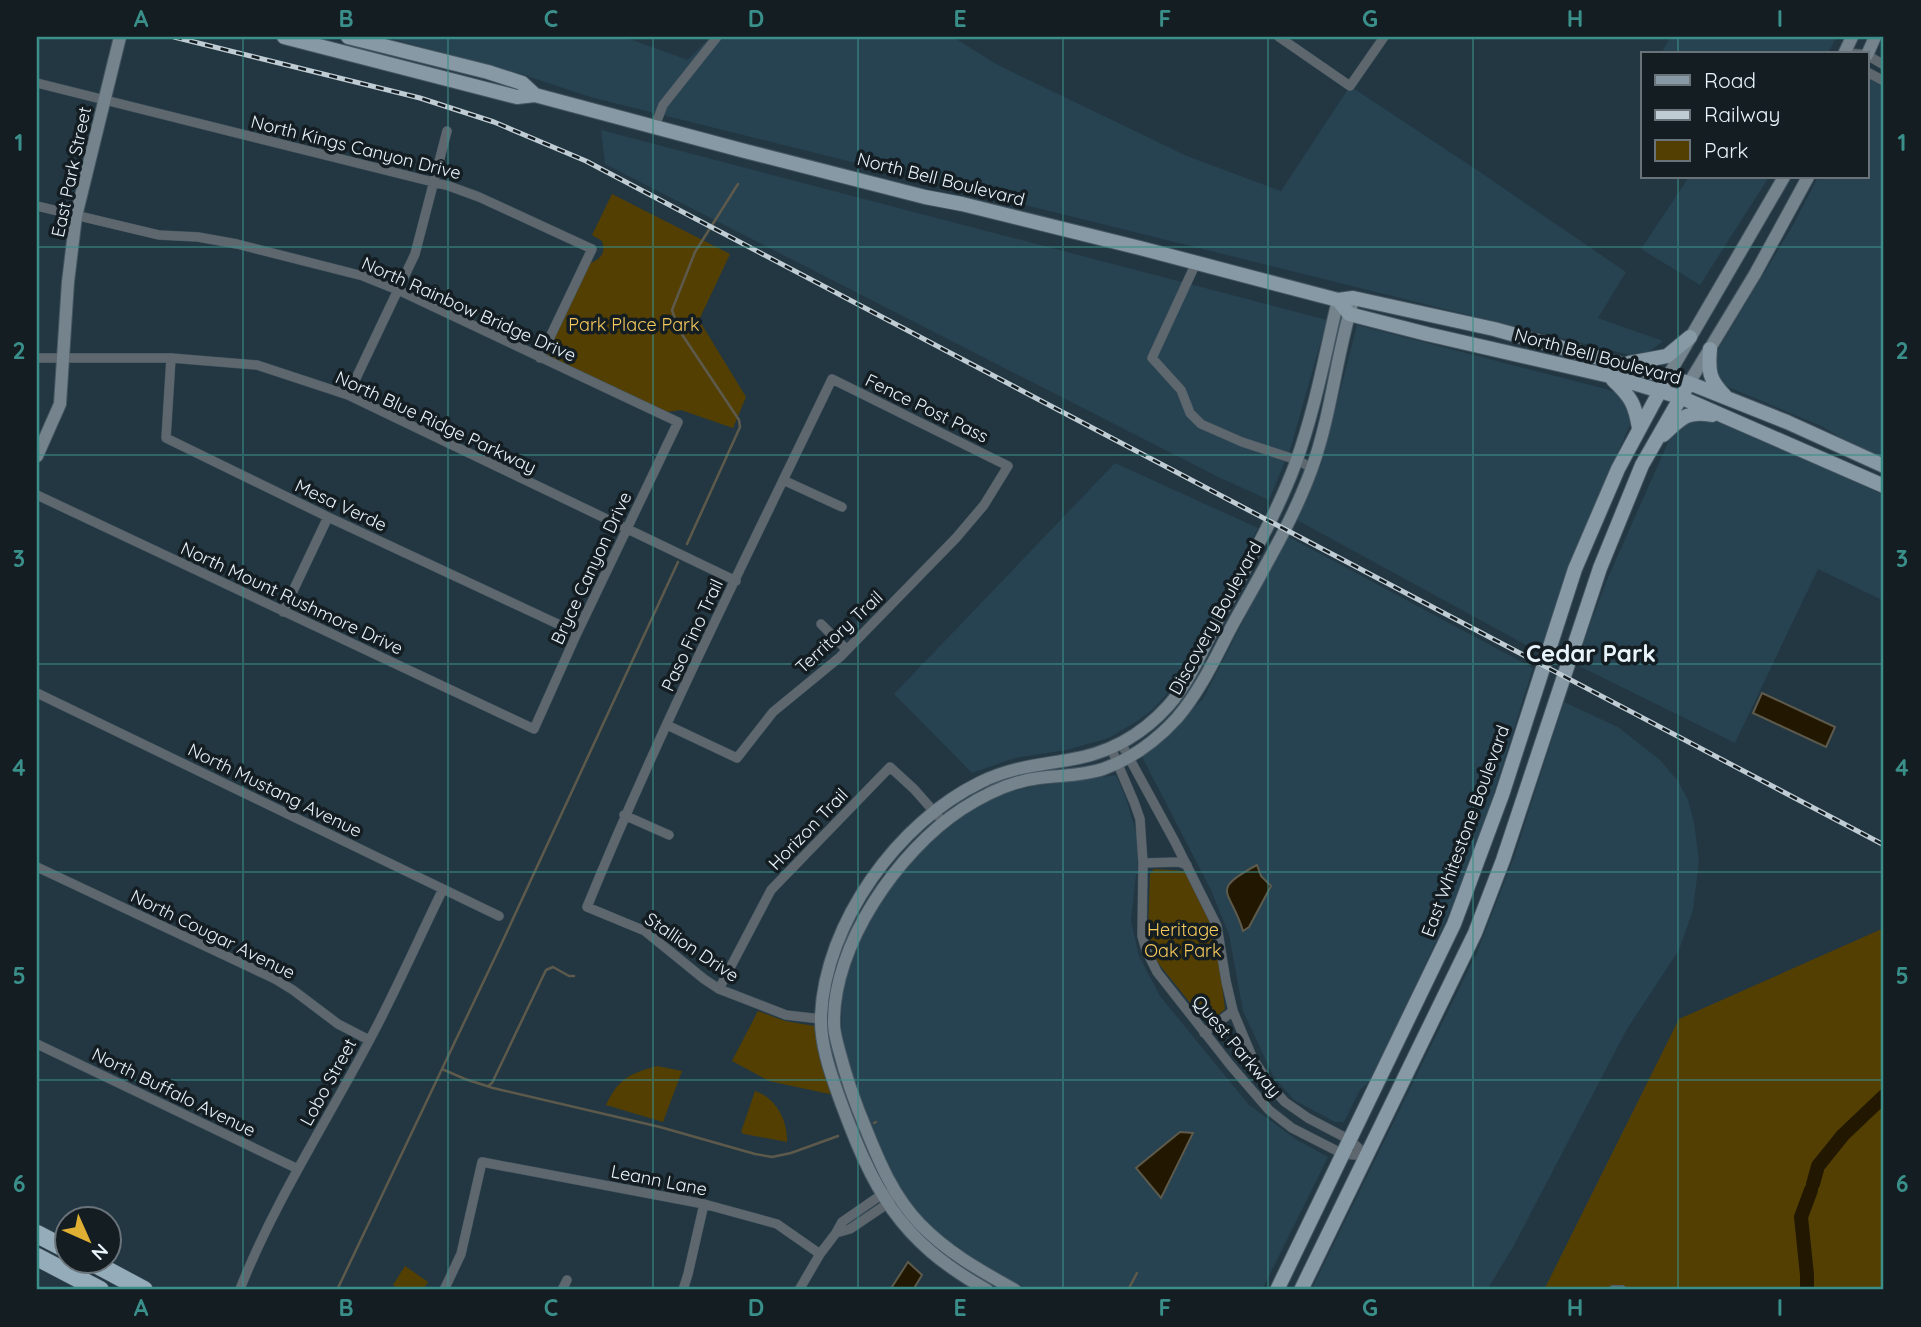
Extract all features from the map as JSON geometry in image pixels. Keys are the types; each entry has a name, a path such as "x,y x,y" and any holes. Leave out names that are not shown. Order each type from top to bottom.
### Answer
{"highway":[{"path":"37,1257 100,1290"},
{"path":"113,1274 144,1290"}],"main road":[{"name":"North Bell Boulevard","path":"284,37 517,97 535,95 925,197 1055,226 1338,300 1353,298 1494,329 1689,383 1799,427 1884,466"},
{"name":"North Bell Boulevard","path":"348,37 488,72 522,83 535,95"},
{"path":"1338,300 1349,314"},
{"name":"North Bell Boulevard","path":"1349,314 1660,390 1884,486"},
{"path":"1624,364 1667,356 1690,337"},
{"path":"1710,349 1708,371 1716,387 1728,399"},
{"path":"1610,376 1632,399 1639,428"},
{"name":"East Whitestone Boulevard","path":"1277,1290 1454,924 1502,794 1575,569 1618,469 1668,376"},
{"path":"1301,1290 1475,933 1503,860 1600,568 1652,446 1689,383"},
{"path":"1652,446 1685,415 1699,412 1730,419"}],"street":[{"name":"East Park Street","path":"37,456 60,404 68,282 76,216 120,37"},
{"path":"654,126 663,105 717,37"},
{"path":"1279,37 1350,86 1384,37"},
{"path":"1868,57 1884,65"},
{"path":"1868,73 1884,81"},
{"name":"North Kings Canyon Drive","path":"37,83 434,181 479,197 592,249 540,358"},
{"path":"348,395 415,254 447,131"},
{"path":"1668,376 1783,178"},
{"path":"1689,383 1755,274 1807,178"},
{"name":"North Rainbow Bridge Drive","path":"37,206 159,235 198,237 237,244 363,276 678,422"},
{"path":"1196,262 1152,358 1181,390 1190,413 1201,424 1312,468"},
{"name":"Discovery Boulevard","path":"1015,1290 950,1251 919,1222 884,1173 851,1093 834,1025 846,958 858,931 889,880 908,856 944,823 981,798 1021,782 1036,778 1080,775 1123,760 1162,732 1191,700 1271,555 1312,468 1353,298"},
{"name":"Discovery Boulevard","path":"987,1290 941,1262 918,1241 884,1199 860,1152 826,1054 821,1019 830,964 850,914 885,860 933,812 982,781 1018,768 1069,760 1116,746 1154,720 1181,688 1270,521 1297,460 1338,300"},
{"name":"North Blue Ridge Parkway","path":"37,358 171,358 257,365 348,395 736,580"},
{"name":"Mesa Verde","path":"171,358 166,438 577,633"},
{"name":"Fence Post Pass","path":"832,379 1008,466"},
{"name":"Paso Fino Trail","path":"587,907 625,815 832,379"},
{"name":"Bryce Canyon Drive","path":"534,729 678,422"},
{"name":"Territory Trail","path":"667,725 737,758 773,712 847,650 956,538 984,505 1008,466"},
{"path":"783,480 842,507"},
{"name":"North Mount Rushmore Drive","path":"37,495 534,729"},
{"path":"283,612 328,517"},
{"path":"821,624 847,650"},
{"name":"North Mustang Avenue","path":"37,693 499,916"},
{"name":"Quest Parkway","path":"1116,746 1187,865 1217,926 1233,1011 1253,1059 1273,1090 1291,1106 1350,1140 1367,1156"},
{"name":"Quest Parkway","path":"1123,760 1140,820 1143,863 1142,923 1146,950 1157,972 1260,1101 1292,1128 1343,1154 1367,1156"},
{"name":"Horizon Trail","path":"719,989 771,890 890,766 944,823"},
{"path":"625,815 669,835"},
{"path":"1143,863 1179,862 1187,865"},
{"name":"North Cougar Avenue","path":"37,867 275,979 338,1024 369,1040"},
{"name":"Lobo Street","path":"240,1289 298,1169 369,1040 443,889"},
{"name":"Stallion Drive","path":"587,907 645,931 719,989 786,1015 821,1019"},
{"path":"1204,1032 1233,1011"},
{"name":"North Buffalo Avenue","path":"37,1044 298,1169"},
{"path":"1260,1101 1273,1090"},
{"name":"Leann Lane","path":"444,1290 461,1254 482,1162 704,1204 776,1223 820,1254"},
{"path":"799,1290 842,1222 895,1192"},
{"path":"683,1290 704,1204"},
{"path":"562,1290 567,1280"},
{"path":"1613,1290 1622,1290"}],"shaded area":[{"path":"385,37 624,37 688,60 710,37 953,37 998,65 1187,156 1281,191 1350,86 1626,272 1598,318 1663,341 1643,357 1626,354 590,97 521,74"},
{"path":"1670,37 1836,37 1829,52 1662,52"},
{"path":"1868,81 1884,86 1884,459 1821,426 1721,384 1712,360 1793,225 1817,178 1868,178"},
{"path":"601,130 1327,320 1290,450 1269,500 1218,477 605,164"},
{"path":"1688,178 1768,178 1700,285 1641,249"},
{"path":"1357,325 1625,396 1630,410 1630,425 1586,524 1539,652 1297,520 1321,465"},
{"path":"1704,416 1796,454 1884,495 1884,601 1818,569 1735,743 1575,664 1606,582 1674,429 1681,423"},
{"path":"1115,463 1258,528 1191,657 1167,694 1152,710 1109,738 1067,750 1015,758 972,773 894,694"},
{"path":"1287,536 1533,668 1463,883 1372,1079 1360,1090 1344,1122 1335,1122 1294,1100 1273,1076 1243,1011 1229,935 1211,890 1142,757 1203,699"},
{"path":"1762,693 1835,727 1826,747 1753,713"},
{"path":"1564,702 1618,727 1660,760 1678,781 1688,800 1699,861 1693,910 1679,950 1627,1029 1513,1247 1487,1290 1311,1290 1478,950 1515,854"},
{"path":"1116,775 1137,836 1138,874 1131,921 1139,956 1160,996 1249,1105 1297,1140 1328,1157 1262,1290 1016,1290 971,1260 926,1222 911,1205 893,1178 874,1137 841,1041 842,996 847,968 877,904 911,858 966,812 1005,793 1035,786"},
{"path":"1257,865 1261,876 1271,886 1249,927 1243,931 1229,899 1228,886"},
{"path":"1180,1132 1193,1133 1161,1198 1136,1168"},
{"path":"908,1262 922,1275 913,1290 890,1290"}],"green space":[{"name":"Park Place Park","path":"612,194 730,254 699,320 746,397 733,428 681,410 667,412 548,356 547,353 590,263 597,260 603,252 602,241 592,235"},
{"name":"Heritage Oak Park","path":"1154,869 1187,873 1212,921 1225,1009 1210,1022 1204,1020 1154,958 1148,931 1150,874"},
{"path":"1884,928 1884,1290 1544,1290 1679,1019"},
{"path":"758,1011 785,1021 814,1026 834,1095 769,1081 732,1061"},
{"path":"657,1066 682,1071 663,1122 606,1105 626,1078"},
{"path":"755,1091 769,1099 779,1111 783,1118 787,1142 741,1132"},
{"path":"405,1266 428,1282 423,1290 401,1290 393,1285"}],"waterway":[{"path":"687,544 740,427 739,420 679,330 672,310 695,252 738,184"},
{"path":"337,1290 678,562"},
{"path":"488,1086 492,1083 546,970 553,967 574,976"},
{"path":"442,1069 493,1088 660,1127 772,1157 838,1136"},
{"path":"1813,1184 1818,1166 1843,1135 1884,1096"},
{"path":"1807,1290 1801,1217 1811,1190"},
{"path":"1128,1290 1137,1273"}],"railway":[{"path":"174,37 420,98 494,122 586,161 1884,845"}],"district":[{"name":"Cedar Park","path":"1591,653"}]}
